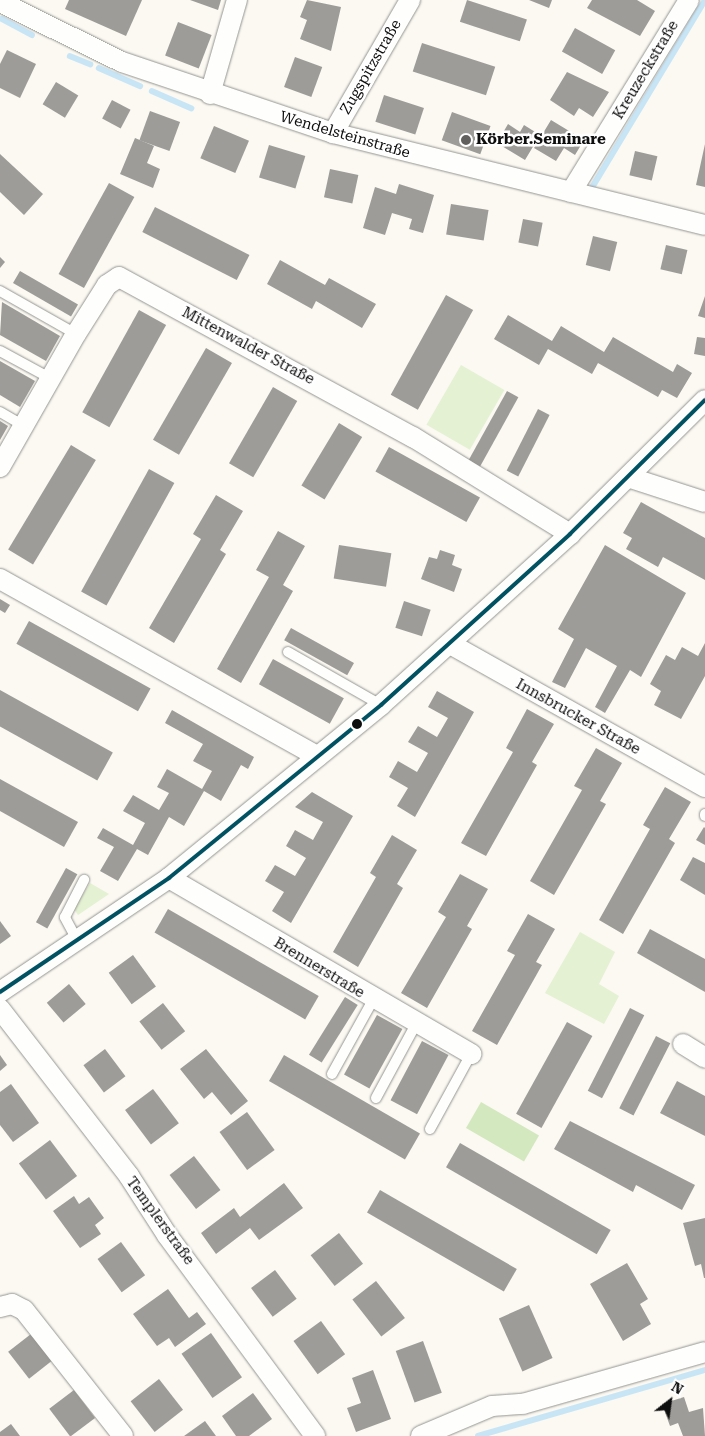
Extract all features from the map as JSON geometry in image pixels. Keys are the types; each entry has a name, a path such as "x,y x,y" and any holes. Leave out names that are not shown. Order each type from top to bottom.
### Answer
{"street":[{"path":"210,94 237,0"},
{"name":"Zugspitzstraße","path":"333,134 410,0"},
{"name":"Kreuzeckstraße","path":"572,192 688,0"},
{"name":"Wendelsteinstraße","path":"0,2 34,8 122,62 210,94 333,134 705,225"},
{"name":"Mittenwalder Straße","path":"0,467 76,334 107,285 118,277 413,437 570,534"},
{"path":"0,992 169,878 381,706 452,645 570,534 705,400"},
{"path":"628,477 705,502"},
{"path":"0,579 318,757"},
{"name":"Innsbrucker Straße","path":"452,645 705,787"},
{"name":"Brennerstraße","path":"169,878 374,1000 471,1054"},
{"name":"Templerstraße","path":"0,1009 129,1176 166,1235 315,1436"},
{"path":"683,1044 705,1058"},
{"path":"6,1306 24,1310 123,1436"},
{"path":"421,1436 492,1406 523,1404 705,1352"}],"lane":[{"path":"0,291 76,334"},
{"path":"0,351 50,378"},
{"path":"0,412 24,426"},
{"path":"288,652 381,706"},
{"path":"77,940 65,917 84,880"},
{"path":"332,1074 374,1000"},
{"path":"376,1098 416,1024"},
{"path":"430,1129 471,1054"}],"green space":[{"path":"461,365 504,390 470,450 426,425"},
{"path":"90,883 109,894 78,915 74,909"},
{"path":"580,932 615,952 599,984 619,996 604,1024 545,993"},
{"path":"481,1102 539,1136 524,1161 466,1128"}],"building":[{"path":"69,0 142,0 126,36 65,9"},
{"path":"190,0 221,0 218,10"},
{"path":"307,0 341,7 331,51 300,39 307,20 300,17"},
{"path":"467,0 527,19 520,41 460,22"},
{"path":"529,0 552,0 549,8"},
{"path":"592,0 637,0 655,11 640,36 587,8"},
{"path":"178,22 212,35 199,69 165,56"},
{"path":"575,28 615,50 602,74 562,52"},
{"path":"422,43 495,67 486,95 413,72"},
{"path":"7,50 36,64 20,98 0,88 0,64"},
{"path":"295,57 322,67 311,97 284,87"},
{"path":"567,72 609,92 593,117 579,108 574,116 550,100"},
{"path":"56,82 78,95 65,118 43,104"},
{"path":"384,95 424,108 415,135 375,122"},
{"path":"112,100 131,110 121,128 102,119"},
{"path":"150,111 180,122 169,151 139,140"},
{"path":"452,112 491,126 480,154 442,140"},
{"path":"551,120 584,140 575,155 564,148 556,161 534,148"},
{"path":"508,124 520,132 524,125 540,135 525,160 497,143"},
{"path":"214,126 249,141 235,173 200,158"},
{"path":"135,138 154,146 147,163 160,169 153,188 120,174"},
{"path":"705,144 705,187 696,185"},
{"path":"269,145 305,156 295,189 259,178"},
{"path":"635,151 657,156 652,181 629,175"},
{"path":"0,154 43,194 24,215 0,192"},
{"path":"330,169 358,175 352,203 324,197"},
{"path":"109,183 134,197 84,288 59,274"},
{"path":"399,184 434,195 423,233 409,229 412,219 392,213 385,235 363,228 375,187 396,194"},
{"path":"451,204 489,210 484,241 446,235"},
{"path":"155,207 249,255 237,280 142,232"},
{"path":"523,219 543,223 538,246 518,243"},
{"path":"593,236 617,242 610,271 586,265"},
{"path":"666,245 687,250 682,274 660,269"},
{"path":"0,257 5,262 0,268"},
{"path":"280,260 325,285 329,278 376,304 362,328 316,301 312,309 267,284"},
{"path":"20,271 78,304 71,317 13,283"},
{"path":"446,295 473,310 418,410 391,395"},
{"path":"705,296 705,318 698,316"},
{"path":"2,302 60,336 46,361 0,335"},
{"path":"139,310 166,325 109,427 82,412"},
{"path":"508,315 552,341 561,326 604,352 613,337 673,372 677,364 692,373 677,398 662,390 658,397 598,363 592,374 548,349 539,365 494,339"},
{"path":"697,337 705,338 705,356 694,354"},
{"path":"206,348 232,363 179,455 153,440"},
{"path":"0,361 35,381 20,407 0,395"},
{"path":"273,387 297,401 253,477 229,463"},
{"path":"507,391 518,397 480,466 469,460"},
{"path":"538,409 550,415 518,476 507,470"},
{"path":"0,421 8,426 0,440"},
{"path":"339,423 362,437 325,499 301,486"},
{"path":"71,445 96,460 33,565 8,550"},
{"path":"389,447 480,497 466,522 375,471"},
{"path":"149,469 174,483 106,606 81,591"},
{"path":"216,495 243,511 220,550 226,554 174,643 149,628 201,539 193,534"},
{"path":"641,502 705,538 705,580 663,557 658,567 626,549 632,538 623,533"},
{"path":"278,531 305,546 283,585 293,591 241,683 217,669 269,577 256,570"},
{"path":"339,545 391,553 386,587 334,579"},
{"path":"605,545 686,593 641,677 630,670 605,713 595,707 617,666 586,648 565,688 552,682 574,639 558,629"},
{"path":"440,550 455,555 452,565 462,569 454,592 421,579 429,557 437,559"},
{"path":"0,599 10,605 5,613 0,610"},
{"path":"404,601 431,610 422,636 395,628"},
{"path":"29,621 151,688 138,711 16,644"},
{"path":"291,628 354,663 347,675 284,640"},
{"path":"705,643 705,676 681,719 654,705 661,691 650,684 666,655 675,660 682,647 698,656"},
{"path":"273,659 344,698 330,724 259,684"},
{"path":"0,690 113,753 97,781 0,727"},
{"path":"437,691 474,712 415,817 397,806 408,788 389,777 398,761 417,772 428,753 408,742 418,726 437,737 448,718 428,707"},
{"path":"527,709 554,724 532,762 537,765 486,856 461,843 513,752 506,748"},
{"path":"172,710 254,757 248,769 241,765 221,801 204,791 184,826 169,817 148,855 137,849 118,881 100,871 114,847 97,838 103,828 133,845 145,823 123,811 133,795 159,810 169,793 157,787 167,769 202,789 212,771 193,761 203,744 165,723"},
{"path":"596,748 622,763 600,801 606,804 554,895 530,881 582,790 574,786"},
{"path":"0,779 78,822 64,847 0,811"},
{"path":"665,787 691,802 669,839 675,843 623,934 599,920 650,829 643,825"},
{"path":"312,792 353,816 291,923 272,911 284,892 265,881 275,865 295,876 306,858 286,846 295,830 313,840 323,822 295,807"},
{"path":"705,828 705,845 696,840"},
{"path":"392,835 417,850 397,884 403,888 358,967 333,952 376,877 370,873"},
{"path":"693,857 705,863 705,895 680,880"},
{"path":"66,868 77,874 47,929 36,922"},
{"path":"460,874 488,889 467,926 472,929 427,1008 401,993 446,917 438,912"},
{"path":"168,909 319,996 305,1019 154,932"},
{"path":"528,914 555,929 536,962 542,965 497,1045 472,1031 515,955 507,951"},
{"path":"0,921 11,936 0,944"},
{"path":"650,929 705,959 705,992 637,953"},
{"path":"133,955 156,987 132,1004 109,973"},
{"path":"69,984 86,1004 63,1023 47,1003"},
{"path":"345,997 358,1005 322,1063 309,1055"},
{"path":"163,1003 185,1031 162,1050 139,1021"},
{"path":"630,1008 644,1015 602,1098 588,1091"},
{"path":"377,1015 402,1029 369,1089 344,1074"},
{"path":"567,1022 592,1036 541,1128 516,1114"},
{"path":"656,1036 670,1043 633,1115 619,1108"},
{"path":"422,1041 448,1055 417,1114 391,1100"},
{"path":"105,1049 125,1076 104,1092 83,1065"},
{"path":"206,1049 248,1101 231,1115 212,1092 204,1099 180,1069"},
{"path":"0,1055 7,1065 0,1071"},
{"path":"284,1055 420,1134 405,1159 269,1081"},
{"path":"677,1081 705,1096 705,1136 660,1113"},
{"path":"11,1084 39,1123 13,1142 0,1125 0,1092"},
{"path":"153,1089 179,1123 151,1144 125,1110"},
{"path":"247,1112 275,1150 247,1170 219,1132"},
{"path":"570,1121 695,1185 682,1210 636,1185 633,1192 554,1149"},
{"path":"50,1140 77,1176 46,1199 19,1163"},
{"path":"460,1143 611,1230 597,1254 446,1167"},
{"path":"194,1156 220,1190 196,1209 170,1175"},
{"path":"284,1183 303,1208 259,1240 250,1228 216,1254 201,1233 234,1208 240,1217"},
{"path":"380,1190 517,1269 504,1292 367,1213"},
{"path":"74,1196 79,1204 89,1197 104,1218 95,1225 101,1234 80,1248 53,1211"},
{"path":"705,1218 704,1278 701,1264 695,1266 683,1223"},
{"path":"339,1233 363,1264 335,1286 311,1255"},
{"path":"121,1242 145,1275 122,1292 98,1259"},
{"path":"627,1263 648,1299 640,1304 651,1324 623,1341 590,1284"},
{"path":"275,1270 297,1299 273,1317 251,1288"},
{"path":"376,1281 405,1318 381,1337 352,1299"},
{"path":"168,1289 189,1318 197,1312 206,1324 175,1347 169,1338 157,1346 133,1314"},
{"path":"529,1305 553,1358 522,1371 499,1318"},
{"path":"321,1321 345,1354 318,1374 293,1341"},
{"path":"211,1333 242,1377 212,1398 182,1354"},
{"path":"31,1334 52,1361 29,1379 8,1352"},
{"path":"423,1341 442,1393 415,1403 396,1351"},
{"path":"373,1370 391,1419 356,1432 347,1408 361,1403 352,1378"},
{"path":"159,1379 183,1410 155,1432 131,1401"},
{"path":"74,1390 95,1418 70,1436 49,1409"},
{"path":"253,1393 272,1419 249,1436 236,1436 222,1416"},
{"path":"684,1397 689,1412 703,1408 705,1436 683,1436 678,1423 670,1426 662,1404"},
{"path":"205,1421 216,1436 184,1436"},
{"path":"11,1424 20,1436 0,1436 0,1432"}],"waterway":[{"path":"593,186 705,0"},
{"path":"2,19 32,35"},
{"path":"70,56 90,64"},
{"path":"99,68 140,86"},
{"path":"152,91 191,108"},
{"path":"478,1436 705,1370"}],"transit line":[{"path":"0,992 169,878 381,705 570,534 705,400"}],"place":[{"name":"Körber.Seminare","path":"466,140"}]}
